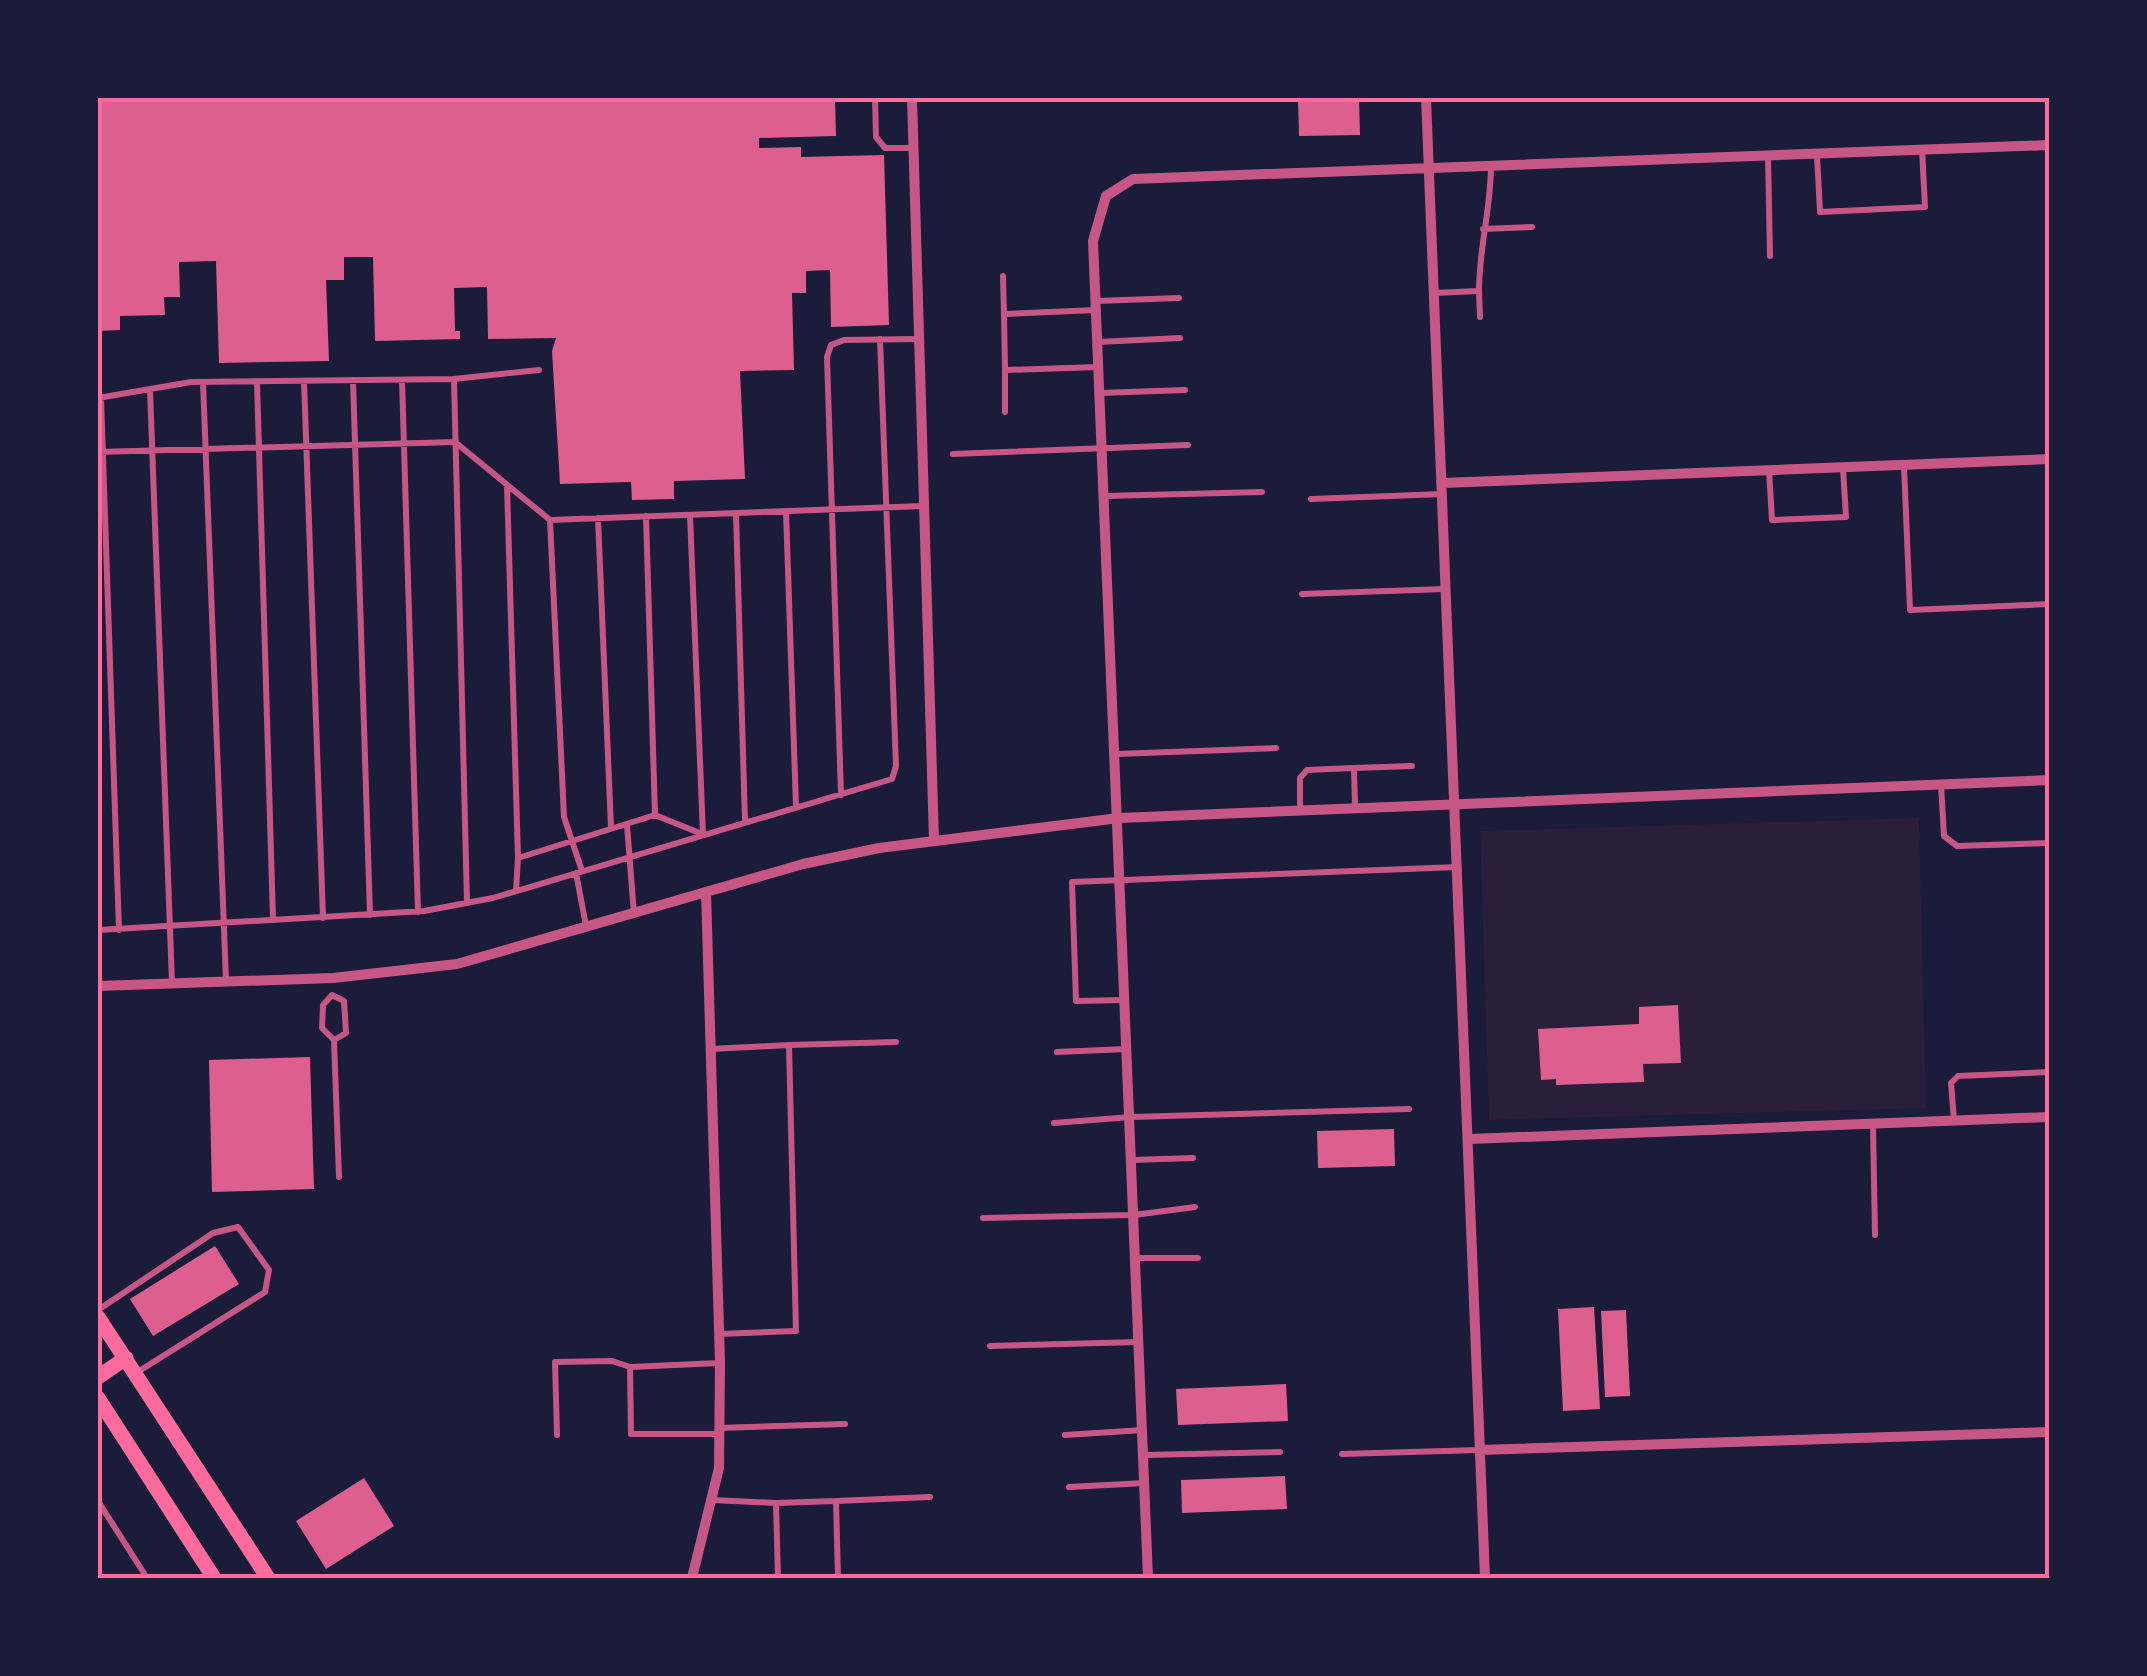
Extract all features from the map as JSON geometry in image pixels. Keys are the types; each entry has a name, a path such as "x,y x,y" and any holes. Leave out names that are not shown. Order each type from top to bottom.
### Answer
{"main road":[{"path":"98,1314 268,1578"},
{"path":"98,1377 126,1358"},
{"path":"98,1398 214,1578"}],"street":[{"path":"912,98 934,841"},
{"path":"1426,98 1485,1578"},
{"path":"1148,1578 1120,818 1093,241 1106,196 1133,179 2050,145"},
{"path":"1444,489 2050,458"},
{"path":"98,986 333,978 457,964 586,930 803,864 934,841 1120,818 2050,780"},
{"path":"692,1578 719,1468 720,1364 706,892"},
{"path":"1469,1139 2050,1117"},
{"path":"1480,1450 2050,1432"}],"lane":[{"path":"875,98 876,137 885,148 914,148"},
{"path":"1817,154 1820,212 1925,207 1922,150"},
{"path":"1768,155 1770,256"},
{"path":"1480,317 1483,229 1491,198 1492,166"},
{"path":"1483,229 1532,227"},
{"path":"1002,276 1005,412"},
{"path":"1434,293 1479,291"},
{"path":"1004,314 1179,298"},
{"path":"1098,342 1180,338"},
{"path":"841,795 826,357 831,345 844,340 919,339"},
{"path":"98,930 418,912 466,903 892,779 896,766 880,340"},
{"path":"1005,370 1099,367"},
{"path":"119,930 99,398 203,382 454,380 538,370"},
{"path":"353,380 370,915"},
{"path":"402,380 418,912"},
{"path":"454,380 466,903"},
{"path":"304,381 323,918"},
{"path":"203,382 226,980"},
{"path":"256,382 273,921"},
{"path":"150,389 172,983"},
{"path":"1100,393 1186,390"},
{"path":"100,452 455,442 550,520 924,506"},
{"path":"953,454 1188,445"},
{"path":"1904,464 1910,610 2050,604"},
{"path":"1768,470 1772,520 1846,517 1843,467"},
{"path":"508,485 516,891"},
{"path":"1311,498 1444,489"},
{"path":"1105,496 1262,492"},
{"path":"786,511 796,807"},
{"path":"736,513 745,822"},
{"path":"690,515 702,835"},
{"path":"646,516 655,816"},
{"path":"598,518 611,828"},
{"path":"550,520 564,817 574,837 586,930"},
{"path":"1302,594 1448,589"},
{"path":"1116,754 1276,748"},
{"path":"1300,811 1300,778 1307,770 1412,766"},
{"path":"1354,768 1355,808"},
{"path":"1940,784 1944,836 1948,842 1957,846 2050,843"},
{"path":"518,858 574,837 655,816 680,822 702,835"},
{"path":"627,824 634,915"},
{"path":"1126,1000 1076,1001 1072,882 1459,866"},
{"path":"333,978 332,995 323,1005 322,1028 334,1040 339,1177"},
{"path":"332,995 344,1001 346,1033 334,1040"},
{"path":"711,1049 896,1042"},
{"path":"719,1334 796,1331 789,1044"},
{"path":"1057,1052 1128,1049"},
{"path":"1954,1121 1951,1083 1958,1076 2050,1072"},
{"path":"1054,1123 1409,1109"},
{"path":"1873,1124 1875,1235"},
{"path":"1132,1160 1193,1158"},
{"path":"983,1218 1134,1215 1195,1207"},
{"path":"98,1314 213,1233 238,1227 270,1270 265,1292 136,1372"},
{"path":"1136,1258 1198,1258"},
{"path":"990,1346 1139,1342"},
{"path":"557,1434 555,1362 612,1361 630,1366 720,1364"},
{"path":"630,1366 632,1434 844,1424"},
{"path":"1066,1435 1143,1430"},
{"path":"1342,1454 1480,1450"},
{"path":"1144,1455 1280,1452"},
{"path":"1069,1487 1144,1484"},
{"path":"712,1500 776,1503 930,1497"},
{"path":"98,1501 147,1578"},
{"path":"836,1501 838,1578"},
{"path":"776,1503 778,1578"}],"shaded area":[{"path":"1919,818 1926,1108 1489,1120 1480,831"}],"building":[{"path":"98,98 835,98 836,136 759,138 759,148 801,147 801,157 884,155 889,325 831,327 830,270 806,271 806,293 792,293 794,370 740,371 745,479 674,481 674,499 632,500 631,482 560,484 552,351 556,338 488,339 487,287 454,288 455,331 460,331 460,339 375,341 373,257 344,257 344,280 326,280 329,361 219,363 216,261 179,262 180,297 164,297 165,315 120,316 120,330 98,331"},
{"path":"1298,98 1359,98 1360,135 1299,136"},
{"path":"1678,1005 1681,1063 1643,1064 1644,1082 1556,1085 1556,1079 1541,1080 1538,1029 1639,1024 1639,1007"},
{"path":"310,1057 314,1189 212,1192 209,1060"},
{"path":"1394,1129 1395,1166 1318,1168 1317,1131"},
{"path":"215,1246 239,1284 153,1336 130,1299"},
{"path":"1594,1307 1600,1409 1563,1411 1558,1309"},
{"path":"1626,1310 1630,1396 1605,1397 1601,1311"},
{"path":"1286,1384 1288,1421 1178,1425 1176,1389"},
{"path":"1285,1476 1287,1509 1182,1513 1181,1480"},
{"path":"364,1478 394,1526 326,1569 296,1521"}]}
